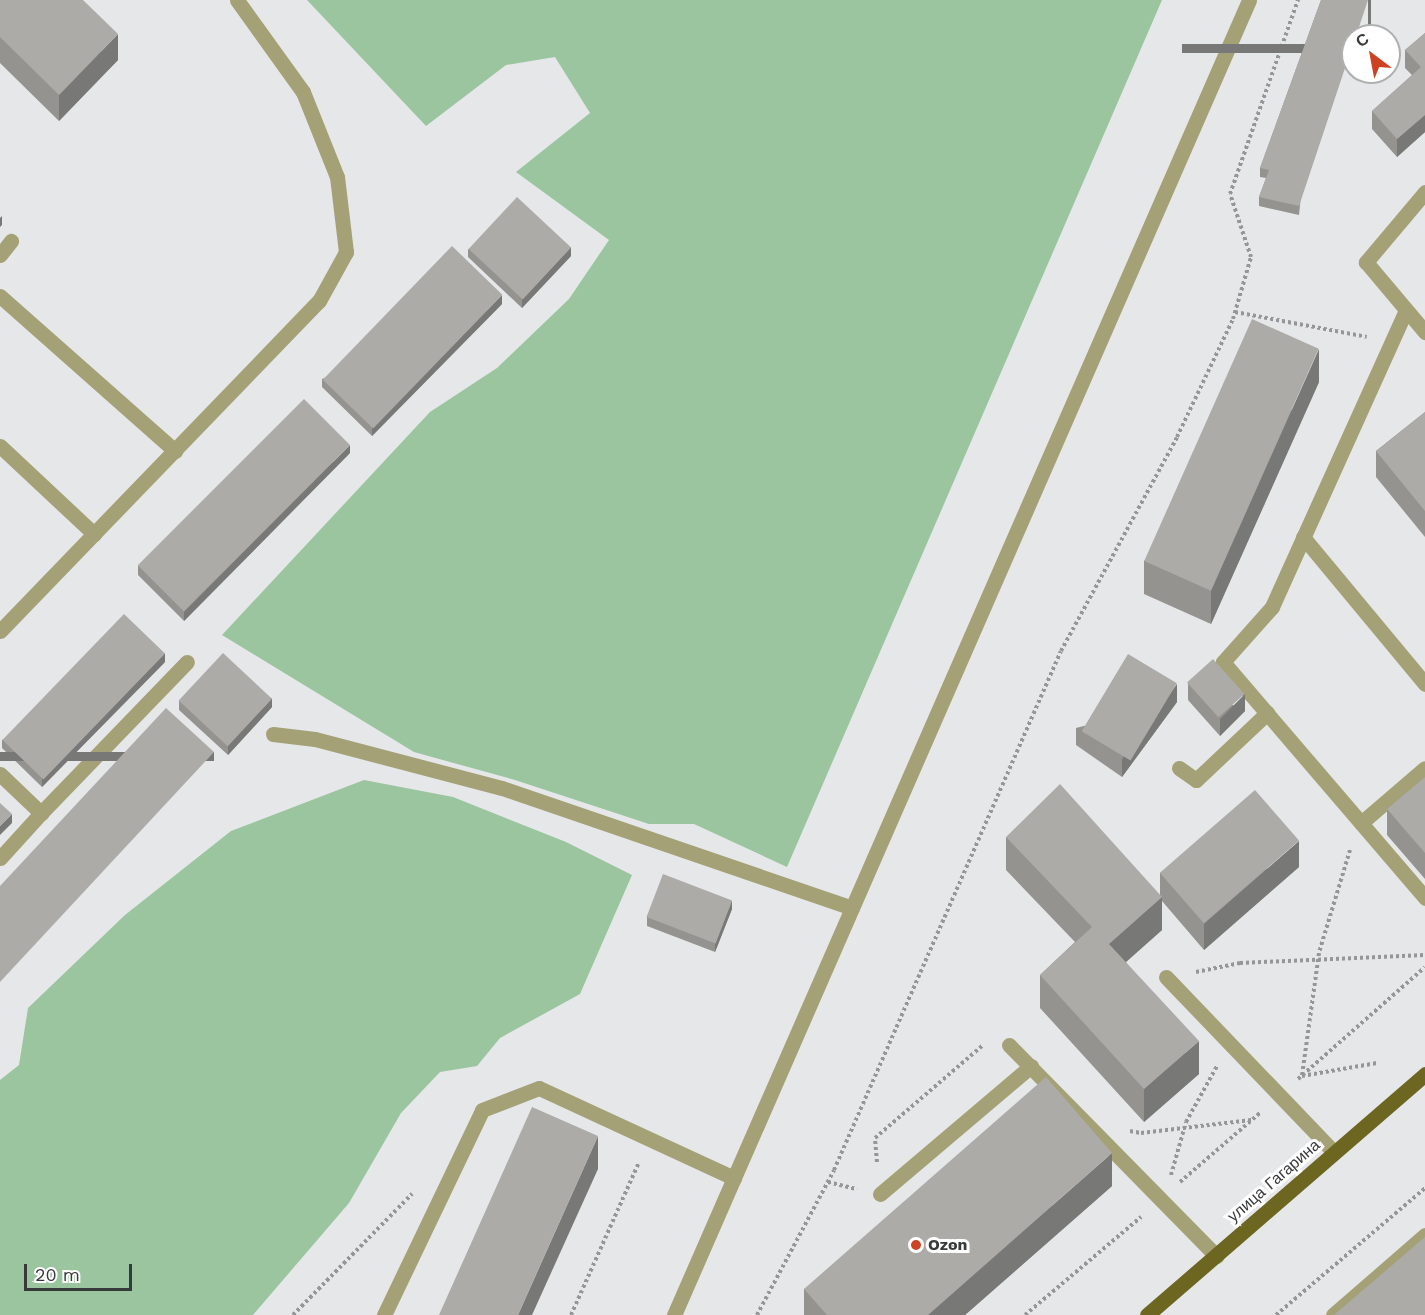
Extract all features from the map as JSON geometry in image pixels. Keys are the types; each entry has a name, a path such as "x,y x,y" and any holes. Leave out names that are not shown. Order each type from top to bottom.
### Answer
{"main road":[{"name":"улица Гагарина","path":"1147,1315 1425,1074"}],"street":[{"path":"0,631 319,301 346,252 337,177 303,92 237,0"},
{"path":"674,1315 1249,0"},
{"path":"1425,192 1366,262 1425,332"},
{"path":"0,255 11,241"},
{"path":"0,296 175,451"},
{"path":"1406,310 1272,607 1223,662 1425,898"},
{"path":"0,446 94,534"},
{"path":"1304,537 1425,684"},
{"path":"0,858 40,813 187,662"},
{"path":"1179,768 1196,780 1267,713"},
{"path":"273,734 315,739 502,788 852,908"},
{"path":"1360,822 1425,768"},
{"path":"0,774 40,813"},
{"path":"1166,977 1334,1152"},
{"path":"1009,1045 1216,1256"},
{"path":"880,1194 1031,1066"},
{"path":"384,1315 482,1110 539,1088 734,1178"},
{"path":"1333,1315 1425,1235"}],"path":[{"path":"757,1315 828,1182 1061,651 1177,437 1235,312 1251,257 1230,194 1298,0"},
{"path":"1235,312 1392,341"},
{"path":"1360,822 1318,959 1302,1076 1377,1063"},
{"path":"1166,977 1240,963 1425,955"},
{"path":"828,1182 880,1194 875,1138 986,1042 1009,1045"},
{"path":"1168,1184 1185,1127 1230,1042"},
{"path":"1085,1122 1141,1133 1251,1120"},
{"path":"572,1315 649,1139"},
{"path":"293,1315 411,1194 449,1178"},
{"path":"1276,1315 1425,1188"},
{"path":"1025,1315 1161,1200"}],"green space":[{"path":"307,0 1162,0 787,867 694,824 649,824 515,780 414,752 222,635 430,412 497,368 569,299 609,240 516,172 590,113 555,57 506,65 426,126"},
{"path":"364,780 453,797 566,842 632,875 580,994 500,1038 477,1066 440,1072 401,1113 349,1203 253,1315 0,1315 0,1080 19,1065 28,1008 125,915 231,831"}],"building":[{"path":"0,0 83,0 118,34 59,95 0,37"},
{"path":"1321,0 1368,0 1360,24 1341,24 1341,80 1299,206 1259,197 1269,170 1260,168"},
{"path":"1425,33 1425,115 1397,139 1372,111 1421,67 1405,50"},
{"path":"517,197 571,247 523,299 469,249"},
{"path":"452,246 502,295 373,428 323,380"},
{"path":"1252,319 1319,349 1211,591 1144,561"},
{"path":"304,399 350,445 184,611 138,565"},
{"path":"1425,412 1425,511 1376,451"},
{"path":"124,614 165,654 43,779 2,740"},
{"path":"223,653 272,699 228,746 179,701"},
{"path":"1128,654 1177,683 1131,761 1082,731"},
{"path":"1213,659 1244,694 1218,717 1187,682"},
{"path":"166,708 214,752 0,982 0,886"},
{"path":"1425,777 1425,853 1387,809"},
{"path":"1060,784 1162,897 1109,944 1199,1041 1144,1089 1040,975 1092,927 1006,837"},
{"path":"1255,790 1299,841 1204,923 1160,873"},
{"path":"0,803 12,814 0,826"},
{"path":"663,874 732,901 716,943 647,917"},
{"path":"1046,1077 1112,1153 928,1315 827,1315 804,1289"},
{"path":"532,1107 598,1136 518,1315 439,1315"},
{"path":"1425,1237 1425,1315 1334,1315"}],"place":[{"name":"Ozon","path":"916,1245"}]}
